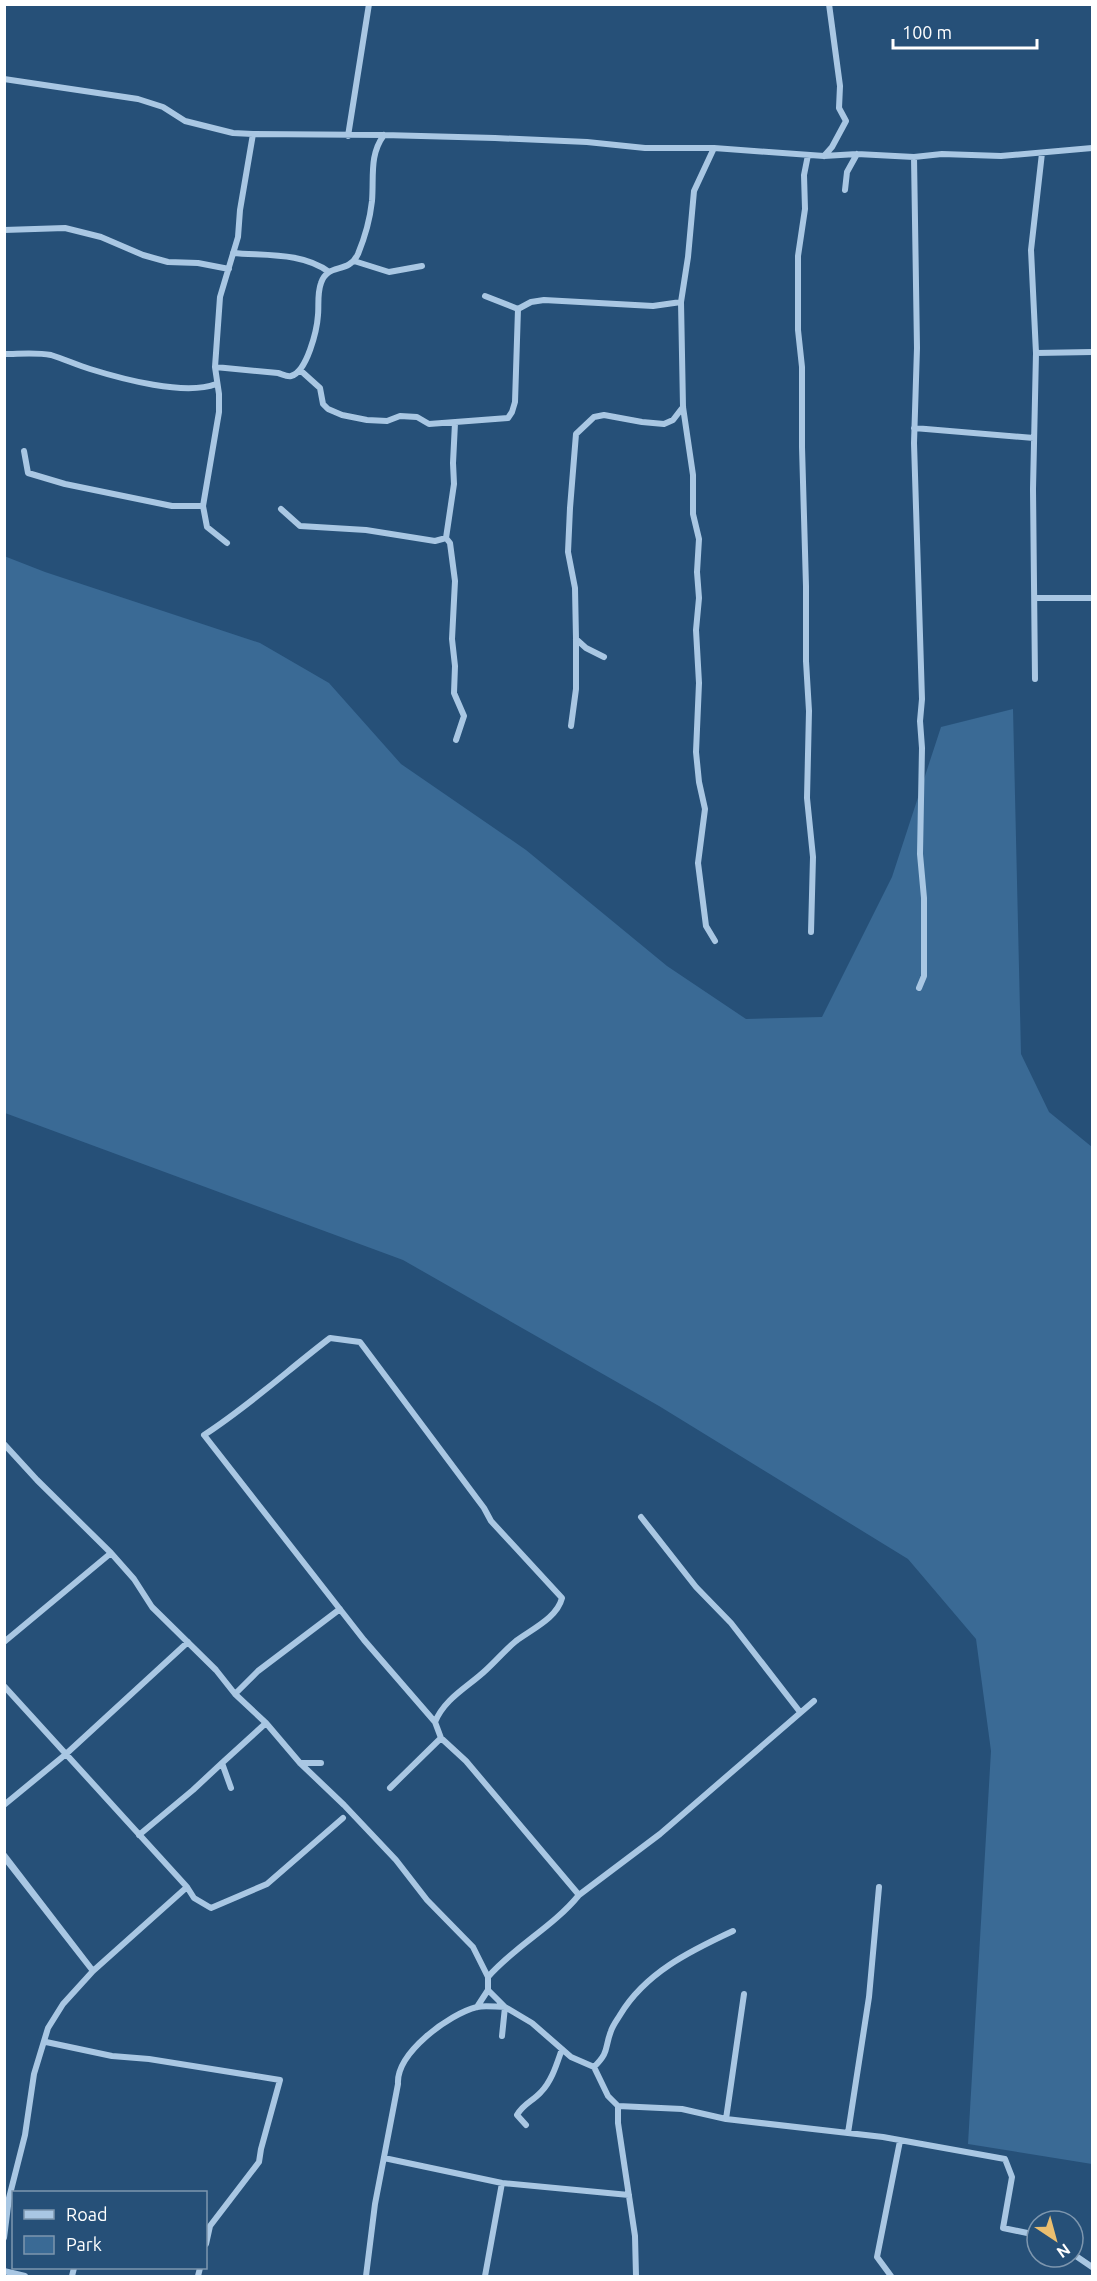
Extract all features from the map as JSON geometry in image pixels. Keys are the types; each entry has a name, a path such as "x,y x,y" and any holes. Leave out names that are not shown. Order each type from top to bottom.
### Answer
{"street":[{"path":"348,136 369,4"},
{"path":"824,156 832,147 846,121 839,108 840,86 829,4"},
{"path":"4,79 138,99 163,107 185,121 233,133 384,135 586,142 645,148 714,148 824,156 857,154 915,157 1042,153 1092,148"},
{"path":"227,543 207,527 202,506 219,412 215,367 220,297 238,237 240,210 253,134"},
{"path":"215,367 288,376 300,370 316,332 321,281 329,272 350,265 354,261 368,225 375,152 384,135"},
{"path":"714,148 694,191 681,302 683,407 693,475 693,514 699,539 697,572 699,598 696,630 699,683 696,752 705,810 698,863 706,926 715,940"},
{"path":"1035,679 1036,353 1031,250 1042,153"},
{"path":"845,190 847,172 857,154"},
{"path":"808,155 804,175 805,209 798,256 798,330 802,368 806,661 809,711 807,798 813,857 811,932"},
{"path":"915,157 917,348 914,428 922,699 920,854 924,898 924,976 919,988"},
{"path":"4,230 65,228 101,237 142,255 168,262 198,263 229,269"},
{"path":"233,253 303,259 316,262 329,272"},
{"path":"354,261 389,272 422,266"},
{"path":"484,296 498,299 518,309"},
{"path":"518,309 531,302 544,300 653,306 681,302"},
{"path":"300,370 320,388 323,404 328,409 342,415 367,420 417,417 429,424 508,418 512,412 516,385 518,309"},
{"path":"1036,353 1092,352"},
{"path":"4,354 50,355 90,369 152,384 193,389 216,384"},
{"path":"571,726 576,689 576,639 574,588 568,552 576,434 594,417 604,416 664,424 673,420 683,407"},
{"path":"456,423 454,484 446,538 450,543 455,581 452,639 455,666 454,693 464,716 456,740"},
{"path":"914,428 1034,438"},
{"path":"24,451 28,473 65,484 172,506 202,506"},
{"path":"281,509 300,526 366,530 435,541 446,538"},
{"path":"1035,598 1092,598"},
{"path":"576,639 586,648 604,657"},
{"path":"435,1722 440,1710 454,1696 487,1669 501,1653 552,1615 560,1607 562,1598 491,1521 484,1508 360,1342 330,1338 292,1366 240,1412 204,1435 340,1608 435,1722 441,1738 466,1761 579,1895"},
{"path":"4,1443 37,1480 111,1553 134,1579 152,1607 216,1670 235,1694 266,1723 300,1763 396,1860 472,1947 488,1977 488,1990 477,2007"},
{"path":"640,1517 696,1587 731,1623 800,1712"},
{"path":"4,1642 111,1553"},
{"path":"235,1694 258,1671 340,1608"},
{"path":"4,1804 66,1754 188,1642"},
{"path":"4,1686 194,1898 211,1908 267,1884 343,1818"},
{"path":"488,1977 531,1937 569,1907 579,1895 660,1834 814,1701"},
{"path":"139,1835 194,1790 266,1723"},
{"path":"390,1788 441,1738"},
{"path":"222,1763 231,1788"},
{"path":"300,1763 321,1763"},
{"path":"4,1856 93,1971"},
{"path":"4,2238 9,2198 25,2135 34,2074 46,2042 48,2028 63,2004 93,1971 186,1887"},
{"path":"848,2133 869,1997 879,1887"},
{"path":"594,2067 604,2058 610,2031 634,1993 682,1957 733,1931"},
{"path":"488,1990 505,2007 532,2023 571,2057 594,2067 608,2096 618,2106 682,2109 726,2119 848,2133 1005,2159 1012,2177 1003,2228 1025,2233"},
{"path":"726,2119 744,1994"},
{"path":"366,2277 368,2249 398,2084 397,2073 407,2056 448,2020 477,2007 505,2007"},
{"path":"502,2036 505,2007"},
{"path":"46,2042 112,2056 135,2056 280,2080 259,2162 210,2226 207,2240"},
{"path":"526,2125 517,2115 521,2108 542,2092 554,2072 562,2049"},
{"path":"618,2106 618,2123 635,2236 636,2277"},
{"path":"891,2277 877,2257 900,2141"},
{"path":"384,2158 502,2183 629,2195"},
{"path":"485,2277 502,2183"},
{"path":"4,2271 25,2277"}],"green space":[{"path":"4,556 45,572 260,643 329,683 401,764 526,850 667,966 746,1019 822,1017 892,877 941,727 1013,709 1021,1054 1049,1112 1092,1147 1092,2164 968,2144 991,1751 976,1639 908,1559 659,1406 403,1260 5,1113"}]}
